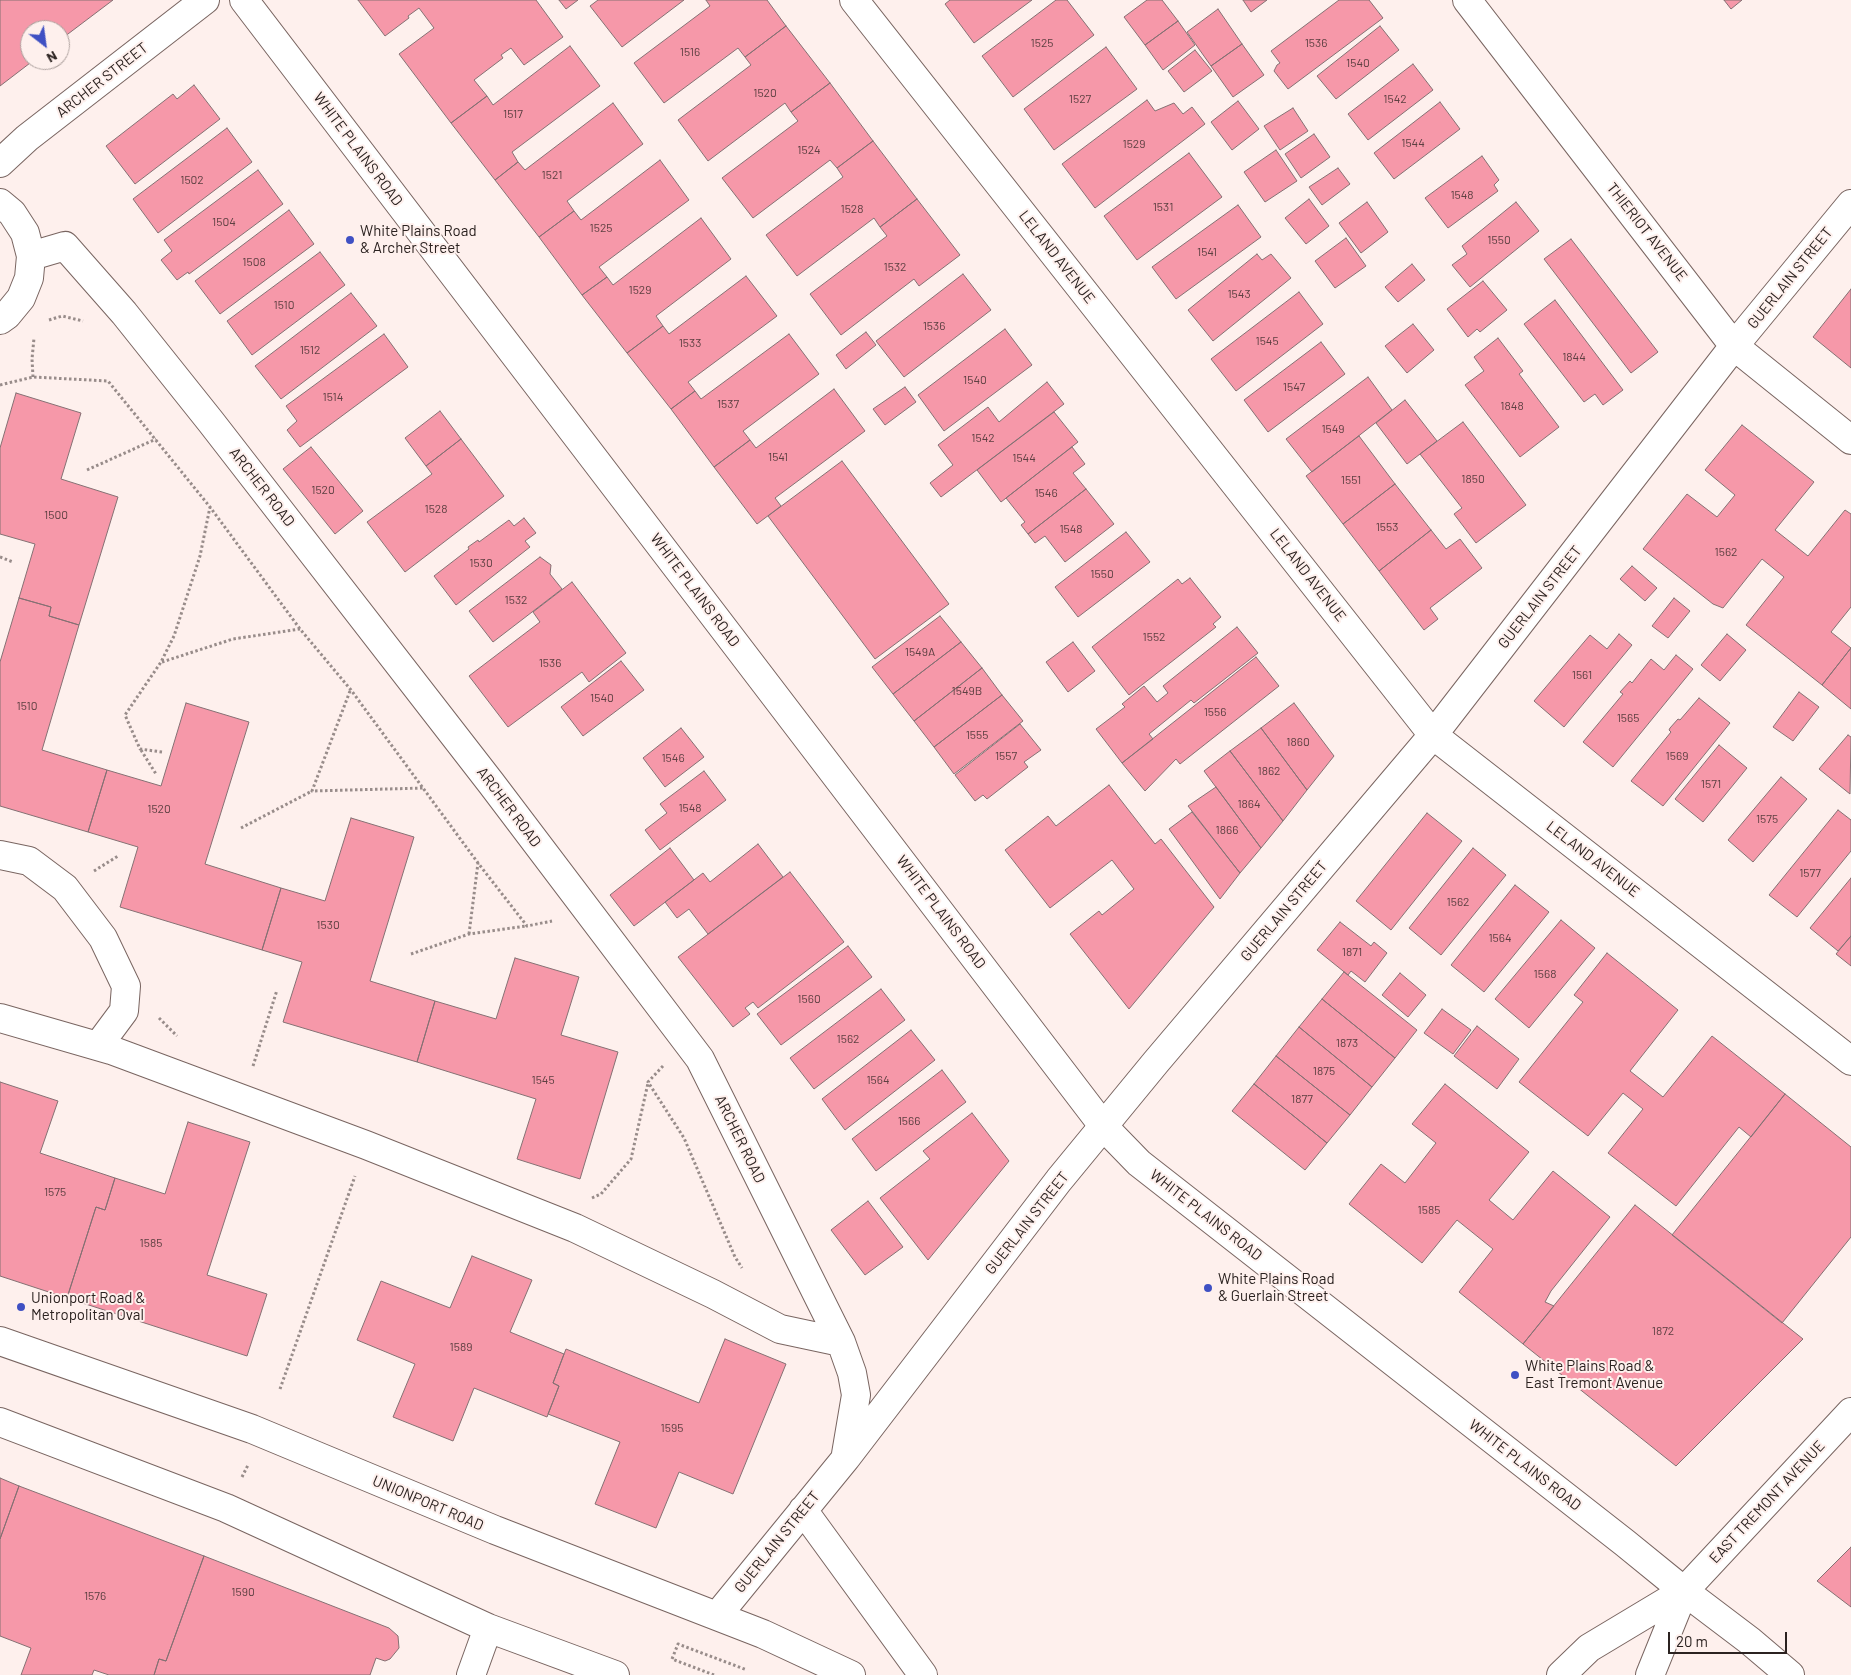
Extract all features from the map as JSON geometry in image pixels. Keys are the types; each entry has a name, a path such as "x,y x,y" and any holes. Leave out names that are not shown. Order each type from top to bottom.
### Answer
{"street":[{"name":"ARCHER STREET","path":"0,163 27,138 205,0"},
{"name":"WHITE PLAINS ROAD","path":"244,0 1104,1127 1139,1163 1750,1641 1784,1671"},
{"name":"LELAND AVENUE","path":"854,0 1433,735 1851,1061"},
{"name":"THIERIOT AVENUE","path":"1467,0 1734,346 1851,440"},
{"path":"0,203 12,213 25,233 31,256 29,278 21,298 7,315 0,320"},
{"name":"GUERLAIN STREET","path":"717,1616 846,1458 1059,1180 1433,735 1734,346 1851,204"},
{"name":"ARCHER ROAD","path":"31,256 65,246 120,309 212,422 394,657 700,1059 841,1342 852,1373 856,1396 846,1458"},
{"path":"0,855 29,861 65,888 103,938 126,986 124,1011 98,1046"},
{"path":"0,1018 98,1046 366,1145 575,1228 713,1294 780,1329 841,1342"},
{"name":"UNIONPORT ROAD","path":"0,1341 252,1429 494,1530 763,1634 852,1675"},
{"name":"EAST TREMONT AVENUE","path":"1562,1675 1588,1648 1684,1591 1851,1412"},
{"path":"0,1422 226,1508 488,1628 615,1675"},
{"path":"802,1510 923,1675"},
{"name":"EAST TREMONT AVENUE","path":"1650,1675 1684,1591"},
{"path":"471,1675 488,1628"}],"path":[{"path":"44,322 62,316 83,321 94,330 120,309"},
{"path":"33,377 32,359 35,336"},
{"path":"0,385 33,377 108,381 210,507 300,629 350,690 527,926"},
{"path":"87,470 156,439"},
{"path":"156,774 140,749 125,715 161,662 174,636 200,556 210,507"},
{"path":"0,557 13,562"},
{"path":"161,662 233,639 300,629"},
{"path":"312,791 350,690"},
{"path":"140,749 162,752"},
{"path":"241,828 312,791 424,788"},
{"path":"469,934 478,863"},
{"path":"411,954 469,934 557,920"},
{"path":"242,1100 277,990"},
{"path":"550,1217 601,1194 632,1159 648,1082 666,1064"},
{"path":"648,1082 684,1138 735,1257 743,1270"},
{"path":"280,1389 366,1145"},
{"path":"238,1485 251,1459"},
{"path":"714,1675 672,1659 678,1644 747,1670"}],"building":[{"path":"0,0 113,0 70,32 70,20 20,20 21,70 0,86"},
{"path":"358,0 536,0 563,37 524,65 511,48 501,55 503,58 474,80 487,96 451,123 399,54 434,28 419,8 385,36"},
{"path":"559,0 578,0 566,9"},
{"path":"598,0 684,0 622,47 590,6"},
{"path":"706,0 767,0 786,26 745,57 738,48 664,103 634,63 710,6"},
{"path":"950,0 1032,0 974,43 945,4"},
{"path":"1056,0 1067,0 1094,35 1013,97 982,56"},
{"path":"1147,0 1162,0 1178,21 1145,45 1124,17"},
{"path":"1243,0 1267,0 1251,12"},
{"path":"1339,0 1369,0 1383,18 1288,89 1274,71 1280,63 1271,51"},
{"path":"1724,0 1742,0 1731,9"},
{"path":"1218,9 1242,44 1211,66 1187,32"},
{"path":"1178,21 1195,45 1163,70 1145,45"},
{"path":"786,26 830,83 791,112 785,103 708,161 678,120 751,65 745,57"},
{"path":"1380,26 1399,50 1336,99 1317,76"},
{"path":"1242,44 1264,75 1233,97 1211,66"},
{"path":"570,46 600,86 512,152 518,162 495,180 451,123 487,96 493,105"},
{"path":"1106,47 1137,89 1054,150 1024,109"},
{"path":"1195,50 1212,71 1184,92 1168,71"},
{"path":"1413,64 1433,90 1368,140 1348,114"},
{"path":"830,83 873,141 837,168 830,160 753,218 722,178 798,121 791,112"},
{"path":"194,85 220,119 135,184 106,146 173,94 177,99"},
{"path":"1147,100 1155,111 1174,103 1183,114 1192,107 1205,124 1095,208 1062,164"},
{"path":"1238,101 1259,129 1232,150 1211,122"},
{"path":"1440,102 1460,129 1394,179 1374,153"},
{"path":"613,103 643,144 567,201 574,211 539,237 495,180 518,162 525,170"},
{"path":"1293,108 1308,131 1280,150 1264,126"},
{"path":"227,128 252,162 158,233 133,199"},
{"path":"1314,134 1330,157 1301,178 1285,154"},
{"path":"873,141 917,199 880,227 874,218 797,276 766,235 843,177 837,168"},
{"path":"1276,150 1297,181 1265,202 1244,172"},
{"path":"1189,153 1222,197 1137,260 1104,216"},
{"path":"1482,156 1499,180 1494,185 1498,191 1448,228 1425,198"},
{"path":"660,160 689,200 599,267 607,277 582,295 539,237 574,211 581,220"},
{"path":"1338,168 1350,184 1322,205 1309,187"},
{"path":"258,170 283,204 189,274 188,272 177,280 161,260 172,251 164,240"},
{"path":"917,199 960,255 919,286 914,279 841,335 810,294 887,236 880,227"},
{"path":"1309,199 1329,226 1306,244 1285,218"},
{"path":"1367,202 1388,232 1361,253 1339,223"},
{"path":"1516,202 1539,231 1470,287 1452,265 1467,254 1462,246"},
{"path":"1238,205 1261,237 1176,299 1152,267"},
{"path":"289,210 314,244 220,314 195,281"},
{"path":"701,218 731,259 656,316 663,326 627,353 582,295 607,277 613,285"},
{"path":"1346,238 1366,266 1335,288 1315,261"},
{"path":"1571,239 1658,352 1631,373 1544,259"},
{"path":"320,252 345,285 252,355 227,321"},
{"path":"1257,254 1262,260 1271,254 1291,278 1213,341 1188,310"},
{"path":"1412,264 1425,280 1398,302 1385,287"},
{"path":"963,274 991,310 904,377 876,341"},
{"path":"746,276 777,316 688,382 695,391 671,409 627,353 663,326 669,334"},
{"path":"1483,281 1507,310 1480,332 1477,329 1468,337 1447,309"},
{"path":"1851,289 1851,368 1813,337"},
{"path":"1299,292 1323,324 1236,391 1211,359"},
{"path":"351,293 377,326 281,399 255,366"},
{"path":"1555,300 1623,390 1603,405 1595,394 1584,402 1524,324"},
{"path":"1413,324 1434,350 1407,373 1385,346"},
{"path":"1005,329 1032,365 944,431 918,395"},
{"path":"866,332 876,345 846,369 836,355"},
{"path":"384,334 408,367 300,447 287,430 297,421 286,406"},
{"path":"789,334 819,374 743,431 750,440 714,467 671,409 695,391 701,399"},
{"path":"1498,338 1523,371 1519,374 1559,427 1520,457 1465,385 1484,371 1474,357"},
{"path":"1321,342 1345,374 1268,432 1244,400"},
{"path":"1368,377 1392,410 1312,472 1286,439"},
{"path":"1047,382 1064,404 941,497 930,483 953,465 938,445 988,407 999,422"},
{"path":"905,387 916,402 885,425 873,409"},
{"path":"834,389 865,431 775,498 781,506 757,524 714,467 750,440 756,448"},
{"path":"16,393 81,413 61,479 118,497 79,625 49,616 51,607 19,598 35,544 0,534 0,448"},
{"path":"1405,400 1437,441 1407,464 1376,423"},
{"path":"440,411 461,439 426,466 405,438"},
{"path":"1054,412 1078,442 1001,502 977,470"},
{"path":"1463,422 1526,505 1476,543 1454,514 1462,508 1420,454"},
{"path":"1742,425 1814,482 1775,530 1808,556 1845,510 1851,514 1851,607 1831,632 1851,648 1822,685 1746,625 1784,577 1762,559 1723,608 1713,604 1643,549 1687,494 1717,517 1735,495 1705,470"},
{"path":"1359,436 1395,484 1343,524 1306,476"},
{"path":"461,439 504,496 405,572 367,522 432,474 426,466"},
{"path":"311,447 363,511 335,534 283,469"},
{"path":"1072,447 1085,464 1073,473 1086,489 1028,534 1021,525 1025,522 1006,498"},
{"path":"842,461 949,604 875,659 768,516"},
{"path":"1395,484 1431,530 1379,571 1343,524"},
{"path":"1086,489 1114,524 1065,562 1045,536 1035,543 1028,534"},
{"path":"524,518 536,533 525,541 530,547 456,605 434,576 469,549 468,547 478,540 479,542 509,520 514,526"},
{"path":"1431,530 1446,549 1460,539 1482,568 1430,608 1438,619 1424,630 1379,571"},
{"path":"1126,532 1150,562 1078,617 1055,587"},
{"path":"540,557 551,565 550,574 562,589 493,642 469,611"},
{"path":"1632,566 1657,588 1645,601 1620,579"},
{"path":"1190,578 1221,617 1213,624 1216,627 1129,695 1092,647 1178,579 1182,584"},
{"path":"572,582 626,653 589,682 582,672 508,727 469,676 540,622 533,612"},
{"path":"19,598 51,607 49,616 79,625 42,750 107,770 88,832 0,806 0,662"},
{"path":"1674,598 1690,611 1668,638 1652,626"},
{"path":"940,616 961,642 893,694 872,667"},
{"path":"1237,627 1258,653 1194,703 1191,700 1149,734 1153,739 1122,763 1096,729 1125,707 1122,704 1144,686 1157,702 1168,693 1163,686"},
{"path":"1619,634 1632,645 1564,727 1534,701 1590,635 1607,649"},
{"path":"1727,634 1746,650 1720,681 1701,665"},
{"path":"961,642 982,668 914,721 893,694"},
{"path":"1073,642 1095,671 1068,692 1046,662"},
{"path":"1851,648 1851,709 1822,685"},
{"path":"1676,655 1693,669 1613,767 1583,742 1623,694 1620,692 1630,681 1632,683 1651,659 1664,670"},
{"path":"1256,657 1279,686 1180,764 1176,759 1145,791 1122,763"},
{"path":"621,661 644,690 583,736 561,707"},
{"path":"982,668 1002,695 934,747 914,721"},
{"path":"1799,692 1819,707 1793,741 1773,727"},
{"path":"1002,695 1023,721 954,774 934,747"},
{"path":"1699,698 1730,723 1663,806 1631,781 1671,732 1670,728 1678,719 1680,720"},
{"path":"186,703 249,722 205,864 281,888 262,950 120,907 138,847 88,832 107,770 161,786"},
{"path":"1294,703 1334,756 1307,790 1261,728"},
{"path":"1020,724 1041,750 1024,762 1028,767 987,799 983,795 975,801 955,775"},
{"path":"681,728 704,757 665,787 643,758"},
{"path":"1261,728 1307,790 1283,821 1230,751"},
{"path":"1848,735 1851,737 1850,794 1819,769"},
{"path":"1719,745 1747,768 1703,822 1675,799"},
{"path":"1230,751 1283,821 1261,848 1204,771"},
{"path":"704,771 726,800 660,850 645,830 667,813 660,804"},
{"path":"1781,777 1807,799 1753,862 1728,840"},
{"path":"1109,785 1155,844 1161,839 1214,907 1129,1009 1070,934 1099,911 1102,915 1134,889 1112,860 1050,908 1005,850 1048,816 1056,826"},
{"path":"1216,787 1261,848 1240,873 1188,806"},
{"path":"1838,810 1851,820 1851,851 1797,917 1769,895"},
{"path":"1192,812 1240,873 1220,899 1169,829"},
{"path":"1427,813 1462,841 1391,930 1356,901"},
{"path":"351,818 414,837 370,981 435,1001 417,1062 283,1022 302,962 262,950 281,888 325,901"},
{"path":"758,844 783,877 708,934 689,909 677,918 665,902 703,873 710,882"},
{"path":"670,848 694,880 634,926 610,895"},
{"path":"1473,848 1506,875 1441,955 1409,928"},
{"path":"790,872 844,942 758,1008 753,1002 745,1008 750,1014 733,1027 678,957"},
{"path":"1851,878 1851,936 1838,951 1810,928"},
{"path":"1515,885 1549,912 1484,992 1451,965"},
{"path":"1561,920 1595,948 1529,1028 1495,999"},
{"path":"1340,922 1371,946 1374,942 1387,953 1365,982 1351,971 1348,975 1317,950"},
{"path":"1851,936 1851,966 1836,954"},
{"path":"848,946 872,977 781,1045 757,1014"},
{"path":"1607,953 1678,1010 1630,1071 1663,1097 1712,1036 1785,1094 1751,1137 1739,1127 1676,1206 1608,1153 1643,1109 1623,1093 1588,1136 1519,1082 1583,1002 1574,995"},
{"path":"515,958 579,977 561,1035 618,1052 580,1179 517,1159 536,1099 417,1062 435,1001 496,1019"},
{"path":"1344,972 1417,1030 1395,1058 1322,999"},
{"path":"1400,973 1426,995 1408,1017 1382,995"},
{"path":"881,989 905,1020 814,1089 790,1058"},
{"path":"1322,999 1395,1058 1372,1087 1299,1027"},
{"path":"1442,1009 1471,1030 1453,1054 1424,1033"},
{"path":"1477,1026 1519,1059 1497,1089 1454,1056"},
{"path":"1299,1027 1372,1087 1350,1115 1276,1056"},
{"path":"911,1030 935,1060 845,1130 822,1099"},
{"path":"1276,1056 1350,1115 1327,1143 1254,1084"},
{"path":"942,1070 966,1102 876,1171 852,1139"},
{"path":"0,1082 58,1101 40,1153 115,1178 105,1210 96,1207 67,1298 0,1276"},
{"path":"1254,1084 1327,1143 1305,1170 1232,1111"},
{"path":"1445,1084 1529,1152 1489,1200 1513,1220 1553,1171 1610,1217 1551,1291 1545,1302 1554,1306 1523,1344 1459,1292 1493,1249 1457,1220 1422,1263 1349,1204 1381,1164 1405,1183 1436,1143 1412,1124"},
{"path":"1785,1094 1851,1147 1851,1237 1782,1323 1672,1235"},
{"path":"972,1113 1009,1161 928,1260 880,1198 930,1159 923,1151"},
{"path":"188,1122 250,1142 207,1275 267,1294 247,1356 67,1298 96,1207 105,1210 115,1178 165,1194"},
{"path":"868,1201 903,1247 865,1275 831,1230"},
{"path":"1635,1205 1803,1339 1676,1466 1523,1344"},
{"path":"472,1256 532,1280 510,1332 564,1354 553,1383 559,1386 547,1417 474,1388 453,1441 393,1417 415,1364 357,1340 381,1281 450,1308"},
{"path":"725,1339 786,1364 733,1494 679,1472 656,1528 595,1504 620,1442 548,1414 559,1386 553,1383 566,1349 699,1403"},
{"path":"0,1478 19,1486 0,1539"},
{"path":"19,1486 204,1556 166,1661 159,1659 154,1675 109,1675 94,1670 92,1675 21,1675 31,1648 0,1636 0,1539"},
{"path":"1851,1547 1851,1607 1817,1581"},
{"path":"204,1556 389,1628 398,1636 399,1648 390,1659 385,1661 376,1658 370,1675 154,1675 159,1659 166,1661"}],"place":[{"name":"White Plains Road & Archer Street","path":"350,240"},
{"name":"White Plains Road & Guerlain Street","path":"1208,1288"},
{"name":"Unionport Road & Metropolitan Oval","path":"21,1307"},
{"name":"White Plains Road & East Tremont Avenue","path":"1515,1375"}]}
